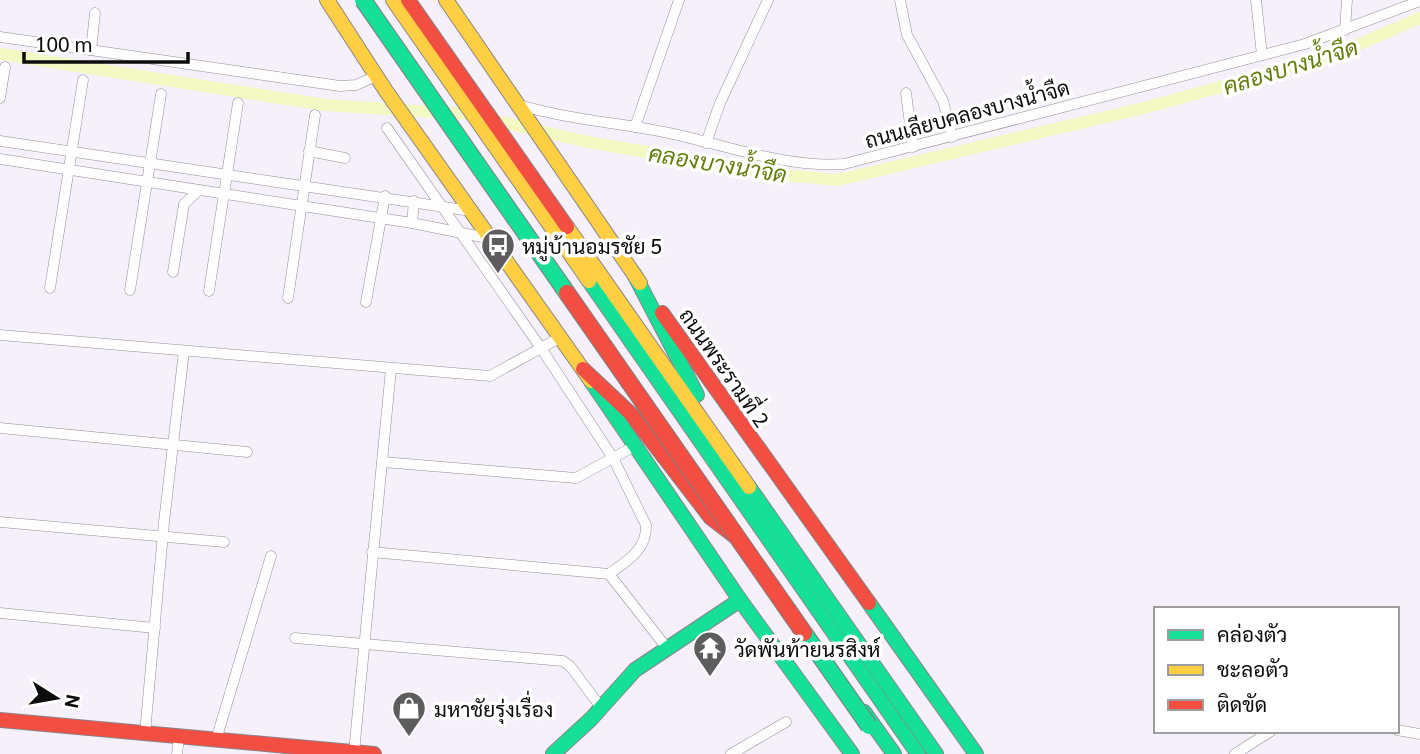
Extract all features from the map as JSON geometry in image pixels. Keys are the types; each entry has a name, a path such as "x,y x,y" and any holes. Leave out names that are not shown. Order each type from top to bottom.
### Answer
{"main road":[{"path":"366,0 894,754"},
{"path":"366,0 886,754"},
{"path":"393,0 918,754"},
{"path":"408,0 936,754"},
{"name":"ถนนพระรามที่ 2","path":"446,0 634,274 976,754"},
{"path":"329,2 386,91 561,337 740,600 852,754"},
{"path":"634,274 685,374 766,512"},
{"path":"583,369 633,415 708,515 728,534 744,540"},
{"path":"553,754 591,719 635,670 740,600"},
{"path":"889,713 930,754"},
{"path":"0,720 216,740 249,748 374,754"}],"street":[{"path":"635,127 679,0"},
{"path":"706,143 720,103 768,0"},
{"path":"900,0 907,35 943,101 952,137"},
{"path":"1256,0 1262,55"},
{"path":"1345,30 1347,0"},
{"name":"ถนนเลียบคลองบางน้ำจืด","path":"519,109 635,127 795,162 832,165 853,163 1262,55 1345,30 1420,1"},
{"path":"91,50 95,13"},
{"path":"0,37 340,86 356,85 376,76"},
{"path":"0,98 5,67"},
{"path":"50,288 83,80"},
{"path":"906,93 913,147"},
{"path":"130,290 160,94"},
{"path":"209,291 238,103"},
{"path":"288,298 315,115"},
{"path":"372,552 609,574 636,554 646,535 646,525 613,458 541,348 387,128"},
{"path":"0,141 471,211"},
{"path":"309,151 345,158"},
{"path":"0,159 457,230 492,240"},
{"path":"173,272 184,204 199,190"},
{"path":"366,302 385,197"},
{"path":"412,223 415,201"},
{"path":"0,335 490,376 561,337"},
{"path":"145,733 172,444 184,351"},
{"path":"354,752 391,369"},
{"path":"0,428 247,452"},
{"path":"383,462 576,478 635,446"},
{"path":"0,522 224,542"},
{"path":"216,740 221,714 271,556"},
{"path":"609,574 666,647"},
{"path":"0,613 155,628"},
{"path":"295,638 562,661 570,666 600,706"},
{"path":"731,754 786,722"},
{"path":"1399,730 1420,734"},
{"path":"1235,754 1268,733"},
{"path":"177,754 179,736"}],"waterway":[{"name":"คลองบางน้ำจืด","path":"0,54 325,105 467,114 583,141 773,174 838,180 1140,109 1329,57 1420,18"}],"traffic: fast":[{"path":"363,0 567,293"},
{"path":"634,274 697,395"},
{"path":"589,281 918,754"},
{"path":"591,381 740,600 852,754"},
{"path":"749,487 936,754"},
{"path":"553,754 591,719 635,670 740,600"},
{"path":"869,603 976,754"},
{"path":"804,633 869,726"},
{"path":"864,712 894,754"}],"traffic: slow":[{"path":"327,0 386,91 591,381"},
{"path":"393,0 589,281"},
{"path":"446,0 640,283"},
{"path":"567,227 749,487"}],"traffic: jam":[{"path":"408,0 567,227"},
{"path":"567,293 804,633"},
{"path":"662,313 869,603"},
{"path":"583,369 631,414 711,518 737,538"},
{"path":"0,720 374,754"}],"place":[{"name":"หมู่บ้านอมรชัย 5","path":"498,275"},
{"name":"วัดพันท้ายนรสิงห์","path":"710,678"},
{"name":"มหาชัยรุ่งเรื่อง","path":"409,738"}]}
